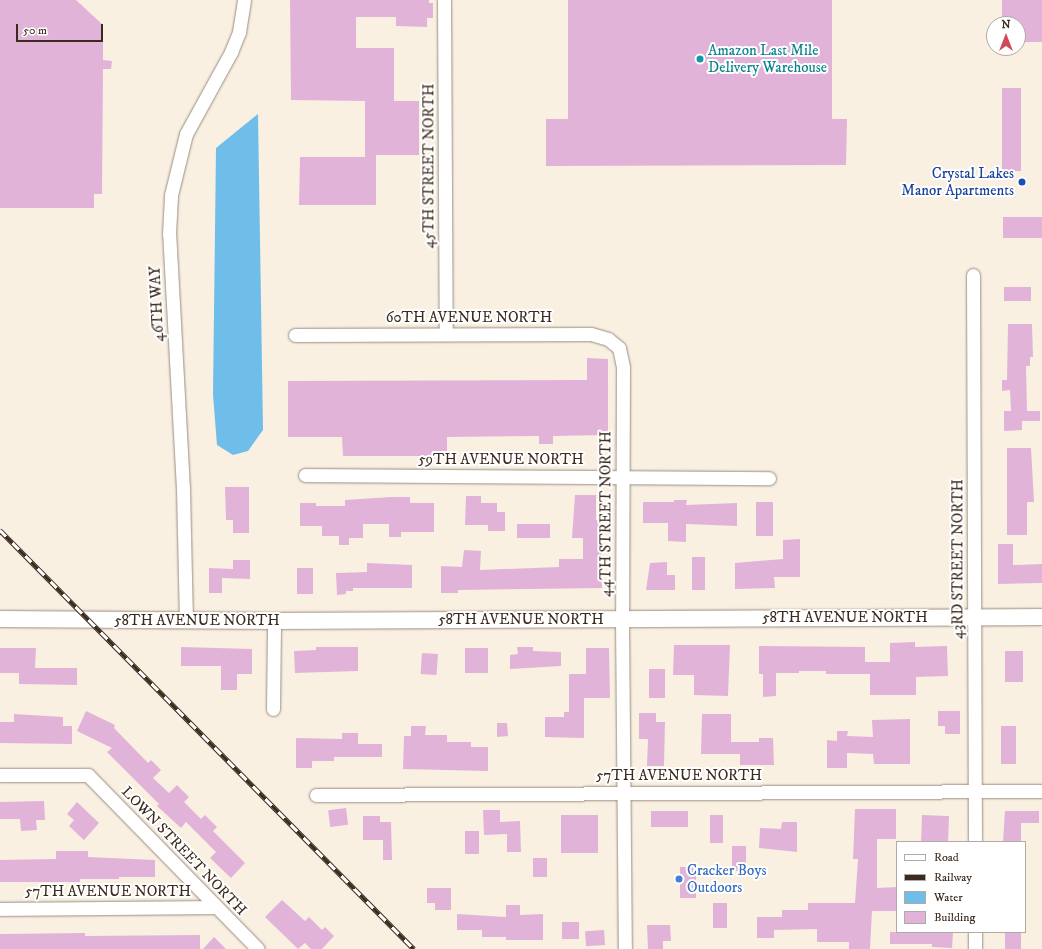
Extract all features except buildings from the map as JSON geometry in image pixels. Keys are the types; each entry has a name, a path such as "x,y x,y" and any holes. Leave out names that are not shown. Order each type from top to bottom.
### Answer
{"street":[{"name":"46TH WAY","path":"186,621 183,490 169,234 171,195 186,134 231,52 238,32 244,0"},
{"name":"45TH STREET NORTH","path":"444,0 446,332"},
{"name":"43RD STREET NORTH","path":"973,275 975,841"},
{"name":"60TH AVENUE NORTH","path":"294,335 446,332 591,334 608,339 619,348 623,367"},
{"name":"44TH STREET NORTH","path":"623,367 622,620 625,793 625,949"},
{"name":"59TH AVENUE NORTH","path":"305,475 769,478"},
{"name":"58TH AVENUE NORTH","path":"0,619 274,622 1042,616"},
{"path":"273,709 274,622"},
{"name":"LOWN STREET NORTH","path":"0,775 88,775 258,949"},
{"name":"57TH AVENUE NORTH","path":"316,795 1042,791"},
{"name":"57TH AVENUE NORTH","path":"0,908 216,907"},
{"path":"975,933 975,949"}],"water":[{"path":"258,114 263,430 248,451 233,455 217,445 213,395 216,148"}],"railway":[{"path":"0,530 414,949"}],"place":[{"name":"Amazon Last Mile Delivery Warehouse","path":"700,59"},
{"name":"Crystal Lakes Manor Apartments","path":"1022,182"},
{"name":"Cracker Boys Outdoors","path":"679,879"}]}
